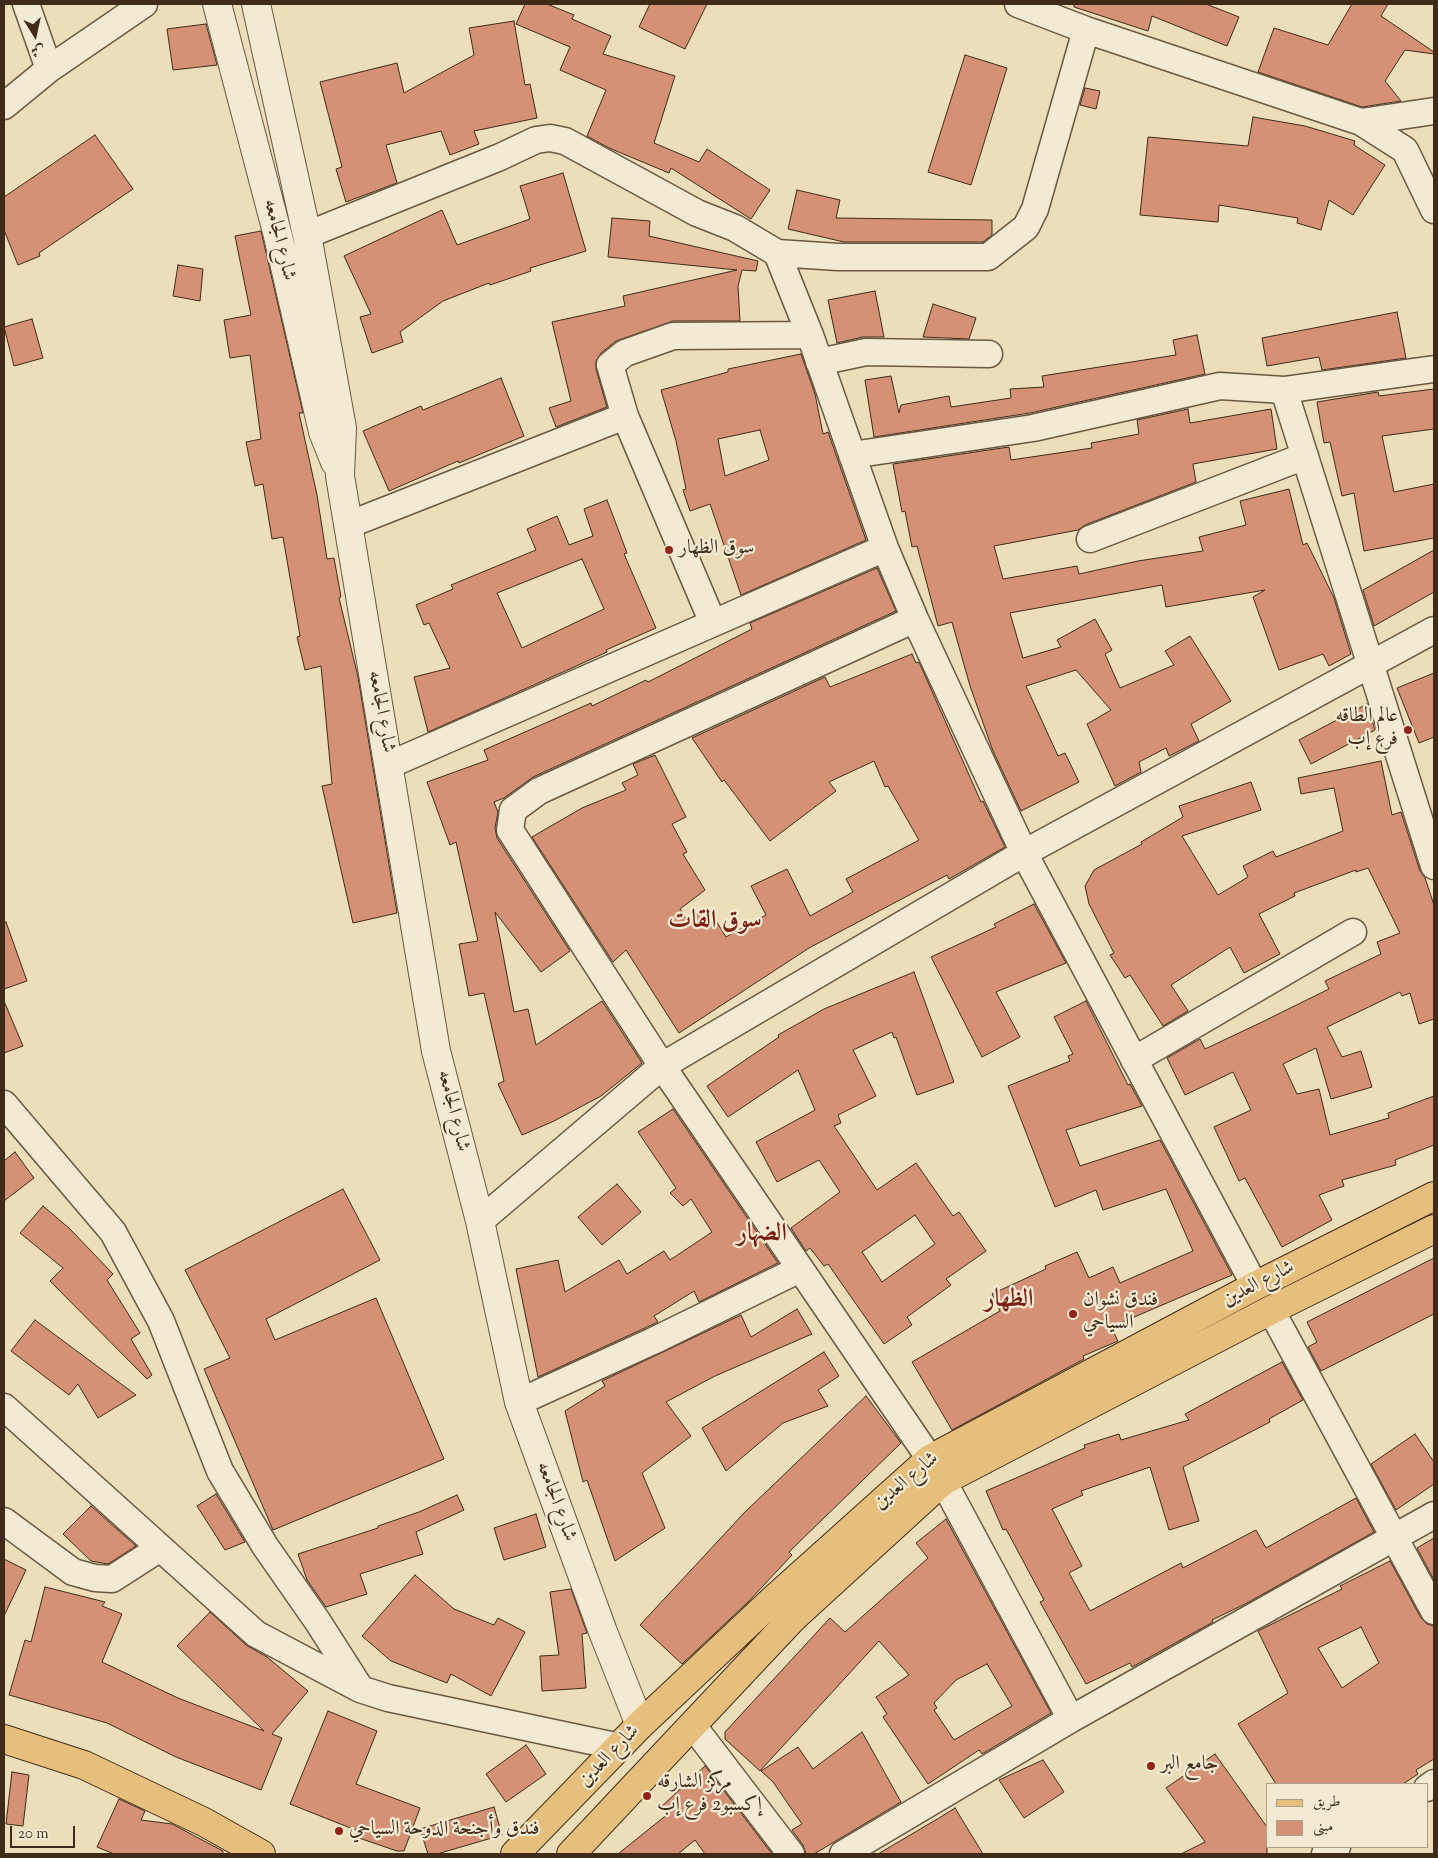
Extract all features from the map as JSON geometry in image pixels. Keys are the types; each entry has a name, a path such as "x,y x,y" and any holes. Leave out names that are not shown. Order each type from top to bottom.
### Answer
{"main road":[{"name":"شارع العدين","path":"515,1854 640,1725 774,1599 936,1470 1255,1286 1434,1196"},
{"name":"شارع العدين","path":"571,1854 793,1618 936,1470 1434,1230"},
{"path":"4,1739 84,1765 204,1822 261,1854"}],"street":[{"path":"26,4 49,69"},
{"path":"4,106 49,69 144,4"},
{"name":"شارع الجامعه","path":"217,4 278,236 323,432 340,476 436,1051 480,1221 519,1402 603,1632 640,1725"},
{"name":"شارع الجامعه","path":"256,4 307,235 342,428 340,476"},
{"path":"1018,4 1086,30 1361,122 1405,150 1434,210"},
{"path":"307,235 500,157 536,140 550,138 565,141 697,213 735,228 777,253 838,257 988,257 1026,227 1035,209 1086,30"},
{"path":"1361,122 1434,111"},
{"path":"777,253 810,335 885,548 915,619 1024,853 1255,1286"},
{"path":"713,623 625,416 610,365 624,353 673,336 810,335"},
{"path":"819,362 866,352 989,354"},
{"path":"852,455 1032,428 1220,386 1284,390 1434,369"},
{"path":"1284,390 1434,866"},
{"path":"348,524 625,416"},
{"path":"1090,539 1305,456"},
{"path":"388,765 885,548"},
{"path":"915,619 539,791 513,810 510,830 662,1066 936,1470 1072,1719"},
{"path":"480,1221 662,1066 1024,853 1434,630"},
{"path":"1134,1060 1353,932"},
{"path":"4,1104 114,1232 161,1322 220,1472 265,1546 318,1622 360,1689"},
{"path":"519,1402 653,1341 800,1269"},
{"path":"1271,1310 1434,1611"},
{"path":"4,1407 256,1634 360,1689 388,1698 620,1747"},
{"path":"843,1854 1072,1719 1434,1515"},
{"path":"4,1520 73,1572 95,1578 112,1579 160,1548"},
{"path":"693,1726 791,1854"}],"building":[{"path":"525,4 547,4 574,15 572,19 611,36 603,54 675,76 654,143 699,162 707,149 770,190 751,219 671,168 669,173 609,148 587,136 606,90 560,70 570,47 516,24"},
{"path":"650,4 707,4 685,49 639,27"},
{"path":"1074,4 1206,4 1239,17 1227,46 1152,16 1148,31 1074,7"},
{"path":"1352,4 1388,4 1381,16 1434,52 1434,54 1405,50 1385,81 1401,101 1362,107 1258,72 1274,28 1328,45"},
{"path":"514,21 525,85 530,84 537,118 474,131 479,144 450,155 441,131 386,145 397,183 346,202 336,169 342,167 320,82 397,63 404,93 474,55 469,28"},
{"path":"206,24 217,65 173,70 167,29"},
{"path":"965,55 1007,68 971,185 928,172"},
{"path":"1085,88 1100,91 1096,109 1080,105"},
{"path":"1253,117 1305,126 1355,141 1354,145 1385,165 1353,215 1329,200 1321,230 1297,223 1298,218 1219,205 1218,222 1140,215 1148,137 1248,146"},
{"path":"95,135 133,189 39,253 40,256 18,265 4,230 4,197"},
{"path":"563,173 586,251 530,268 531,271 490,285 489,283 443,301 400,332 403,342 372,353 360,317 371,314 344,256 442,210 457,245 530,219 520,186"},
{"path":"797,190 840,200 836,218 992,220 992,235 983,242 844,242 788,229"},
{"path":"612,218 650,221 649,236 758,261 756,271 742,270 738,286 740,321 673,321 616,341 601,353 596,361 596,369 607,407 556,427 549,408 571,401 552,322 625,306 623,296 737,270 608,257"},
{"path":"261,231 303,413 299,413 317,495 327,559 334,558 341,597 339,598 358,677 397,913 353,923 322,786 332,784 321,666 305,670 297,637 300,636 283,537 272,539 263,484 255,486 246,442 261,439 250,355 230,358 224,320 251,315 235,236"},
{"path":"178,265 203,269 200,301 173,296"},
{"path":"875,291 884,337 863,337 837,343 828,300"},
{"path":"933,304 976,318 969,339 923,337"},
{"path":"1397,312 1406,358 1322,370 1319,357 1267,366 1262,338"},
{"path":"32,319 43,358 14,366 4,327"},
{"path":"1197,335 1205,374 1030,413 874,437 865,380 891,376 899,413 901,405 949,396 951,407 1011,398 1010,389 1044,387 1042,376 1176,355 1173,340"},
{"path":"801,354 815,394 823,434 828,432 866,540 741,595 710,504 690,511 683,490 686,489 676,441 661,390 728,372 728,369","holes":["760,430 769,460 725,476 718,439"]},
{"path":"501,378 524,436 459,463 458,461 389,491 363,431 421,406 423,410"},
{"path":"1434,389 1434,429 1382,436 1394,492 1434,484 1434,538 1364,551 1354,493 1342,496 1330,442 1324,443 1317,402 1378,392 1379,396"},
{"path":"1188,409 1190,423 1271,409 1277,449 1193,464 1196,482 1085,525 1078,530 994,546 1003,579 1077,566 1079,574 1138,561 1203,551 1199,537 1246,525 1240,501 1289,489 1303,545 1307,543 1334,598 1351,654 1329,666 1323,654 1279,670 1253,597 1265,590 1166,607 1162,585 1010,613 1023,658 1061,647 1057,640 1095,619 1112,650 1105,654 1120,688 1174,665 1165,651 1190,636 1231,701 1191,724 1199,741 1169,756 1166,748 1139,762 1141,772 1115,786 1087,724 1111,710 1076,670 1026,686 1058,756 1065,753 1079,782 1021,811 993,751 970,686 952,622 938,626 917,546 912,547 905,511 902,512 893,464 1009,447 1011,460 1092,448 1091,443 1139,434 1137,420"},
{"path":"607,500 627,553 624,554 656,628 606,650 607,652 428,732 414,677 450,668 429,623 424,625 416,605 453,589 451,585 536,550 527,529 557,516 569,545 593,536 584,509","holes":["582,559 604,609 522,648 497,593"]},
{"path":"1434,550 1434,592 1374,626 1363,590"},
{"path":"877,568 896,611 533,777 504,798 494,802 498,812 495,828 497,838 570,951 541,972 495,912 514,1012 528,1009 536,1045 602,1001 642,1063 601,1096 554,1121 522,1135 498,1084 504,1081 484,993 469,996 459,944 478,941 456,842 450,845 427,782 488,760 484,750 591,703 592,706 646,680 648,682 752,629 750,623"},
{"path":"912,654 916,663 919,662 981,802 983,801 1005,847 949,879 947,875 809,948 679,1033 626,950 613,962 532,837 582,808 626,790 622,783 638,775 633,764 655,755 686,817 672,824 687,852 683,854 705,890 680,909 686,919 708,908 726,937 766,915 751,886 787,869 810,916 853,892 846,879 919,840 888,786 885,787 874,761 829,782 836,791 770,841 724,780 722,782 692,738 825,677 830,687"},
{"path":"1434,673 1434,737 1419,743 1397,688"},
{"path":"1367,704 1375,730 1311,764 1299,740"},
{"path":"1381,761 1392,815 1401,812 1420,871 1425,878 1434,905 1434,1019 1419,1024 1410,993 1402,996 1400,992 1327,1027 1342,1057 1361,1051 1372,1087 1331,1099 1316,1048 1283,1064 1297,1094 1319,1089 1330,1135 1389,1118 1388,1113 1434,1096 1434,1145 1395,1160 1396,1165 1342,1180 1344,1186 1319,1195 1332,1220 1282,1247 1245,1178 1239,1181 1214,1127 1251,1110 1233,1072 1185,1095 1167,1058 1200,1039 1205,1049 1260,1023 1329,989 1325,981 1381,954 1377,942 1400,933 1368,868 1356,872 1356,870 1294,893 1295,896 1259,914 1280,954 1244,973 1230,947 1171,985 1188,1011 1163,1026 1130,975 1125,978 1110,955 1114,953 1089,904 1085,886 1094,870 1142,844 1141,842 1183,817 1179,806 1251,782 1261,810 1182,836 1218,895 1248,877 1243,866 1273,851 1276,857 1343,831 1334,788 1301,794 1298,778"},
{"path":"1034,904 1066,963 996,992 1020,1037 982,1057 931,957 996,927 994,924"},
{"path":"6,922 27,981 4,989 4,923"},
{"path":"914,972 954,1082 917,1095 896,1037 894,1038 892,1032 853,1050 876,1096 838,1115 841,1123 834,1126 877,1190 916,1163 953,1216 959,1212 986,1251 946,1279 951,1285 907,1317 912,1325 884,1344 828,1264 824,1266 810,1248 806,1251 791,1228 840,1192 819,1160 777,1182 756,1142 815,1110 798,1070 728,1117 707,1086 779,1037 778,1035 824,1009","holes":["915,1215 935,1244 882,1282 862,1252"]},
{"path":"4,1001 23,1046 4,1053"},
{"path":"1086,1001 1128,1085 1130,1084 1142,1106 1066,1130 1080,1166 1160,1140 1232,1275 1111,1327 1118,1341 1083,1356 1084,1359 952,1430 912,1362 1000,1311 992,1294 1046,1269 1045,1266 1077,1252 1089,1278 1113,1267 1120,1283 1193,1251 1166,1189 1103,1210 1096,1190 1055,1207 1008,1086 1070,1061 1068,1056 1073,1054 1054,1017"},
{"path":"673,1109 778,1263 699,1302 694,1291 654,1316 658,1322 538,1377 516,1269 558,1260 565,1292 619,1260 627,1274 664,1251 670,1260 712,1232 691,1199 683,1206 670,1193 676,1188 638,1132"},
{"path":"15,1152 34,1178 4,1201 4,1161"},
{"path":"617,1184 641,1212 602,1245 578,1217"},
{"path":"343,1189 380,1260 266,1319 275,1340 376,1298 444,1459 273,1530 204,1369 230,1358 185,1270"},
{"path":"43,1206 70,1229 113,1274 107,1280 140,1333 131,1339 152,1375 147,1379 50,1281 63,1268 20,1233"},
{"path":"1434,1258 1434,1314 1321,1371 1308,1347 1317,1342 1307,1322"},
{"path":"797,1309 812,1334 715,1376 666,1402 691,1436 642,1473 665,1528 615,1561 587,1480 583,1482 565,1411 605,1386 602,1381 741,1315 751,1337"},
{"path":"35,1320 136,1395 98,1418 78,1384 69,1395 11,1351"},
{"path":"824,1352 839,1376 818,1390 828,1406 783,1423 726,1471 702,1428"},
{"path":"1282,1362 1303,1400 1269,1419 1270,1422 1183,1467 1199,1521 1169,1530 1150,1467 1081,1491 1083,1495 1052,1509 1082,1566 1069,1573 1090,1611 1181,1563 1183,1568 1256,1530 1266,1548 1356,1498 1374,1532 1245,1604 1212,1620 1213,1622 1132,1667 1130,1663 1086,1684 1040,1602 1044,1600 1006,1529 1003,1530 986,1491 1085,1448 1084,1445 1119,1434 1121,1440 1189,1420 1185,1414"},
{"path":"866,1396 901,1443 789,1552 792,1555 747,1603 682,1664 640,1625 745,1512"},
{"path":"1415,1434 1434,1462 1434,1484 1396,1510 1371,1464"},
{"path":"216,1494 245,1542 225,1550 197,1506"},
{"path":"457,1495 464,1510 416,1532 423,1554 360,1574 367,1594 326,1607 307,1580 298,1554 378,1528 378,1526 419,1512"},
{"path":"91,1506 136,1546 108,1564 91,1561 63,1534"},
{"path":"536,1514 546,1547 504,1560 494,1528"},
{"path":"946,1519 1051,1713 982,1754 979,1750 928,1784 883,1717 887,1714 876,1697 909,1675 879,1641 760,1771 725,1739 725,1732 830,1618 845,1632 928,1558 916,1543","holes":["987,1664 1012,1706 954,1740 934,1710 937,1708 934,1703 956,1680"]},
{"path":"1434,1538 1434,1580 1417,1548"},
{"path":"4,1559 26,1570 4,1616"},
{"path":"1390,1561 1421,1618 1427,1624 1434,1626 1434,1759 1416,1770 1418,1774 1404,1783 1275,1783 1238,1724 1288,1693 1258,1631 1342,1589 1340,1586","holes":["1361,1627 1379,1663 1342,1688 1318,1648"]},
{"path":"415,1575 454,1609 494,1625 498,1618 525,1632 491,1696 451,1674 447,1683 391,1661 362,1636"},
{"path":"45,1587 105,1602 102,1606 122,1614 102,1662 178,1698 264,1731 177,1646 210,1612 246,1645 267,1657 308,1691 272,1734 282,1738 261,1790 176,1757 107,1723 9,1695 25,1640 31,1642"},
{"path":"571,1589 587,1633 582,1634 586,1688 542,1691 540,1656 559,1655 550,1592"},
{"path":"328,1711 377,1731 356,1784 420,1808 404,1851 397,1851 356,1837 358,1831 290,1804"},
{"path":"862,1732 901,1802 814,1854 806,1854 803,1845 792,1830 802,1824 773,1782 761,1771 798,1747 813,1769"},
{"path":"526,1745 546,1774 506,1802 486,1774"},
{"path":"1215,1754 1266,1826 1267,1854 1181,1854 1205,1842 1166,1788"},
{"path":"1043,1760 1064,1792 1024,1818 999,1780"},
{"path":"705,1766 772,1854 705,1854 695,1840 678,1854 618,1854 669,1813 662,1806"},
{"path":"12,1772 29,1775 23,1826 6,1824"},
{"path":"119,1799 145,1811 141,1820 172,1824 223,1851 223,1854 114,1854 97,1847"},
{"path":"494,1807 502,1835 437,1854 428,1854 420,1829"},
{"path":"955,1808 983,1854 878,1854 939,1818"}],"place":[{"name":"سوق الظهار","path":"669,550"},
{"name":"عالم الطاقه فرع إب","path":"1408,730"},
{"name":"فندق نشوان السياحي","path":"1073,1314"},
{"name":"جامع البر","path":"1151,1766"},
{"name":"مركز الشارقه إكسبو2 فرع إب","path":"647,1796"},
{"name":"فندق وأجنحة الدوحة السياحي","path":"339,1831"}],"district":[{"name":"سوق القات","path":"715,923"},
{"name":"الضهار","path":"762,1236"},
{"name":"الظهار","path":"1009,1302"}]}
